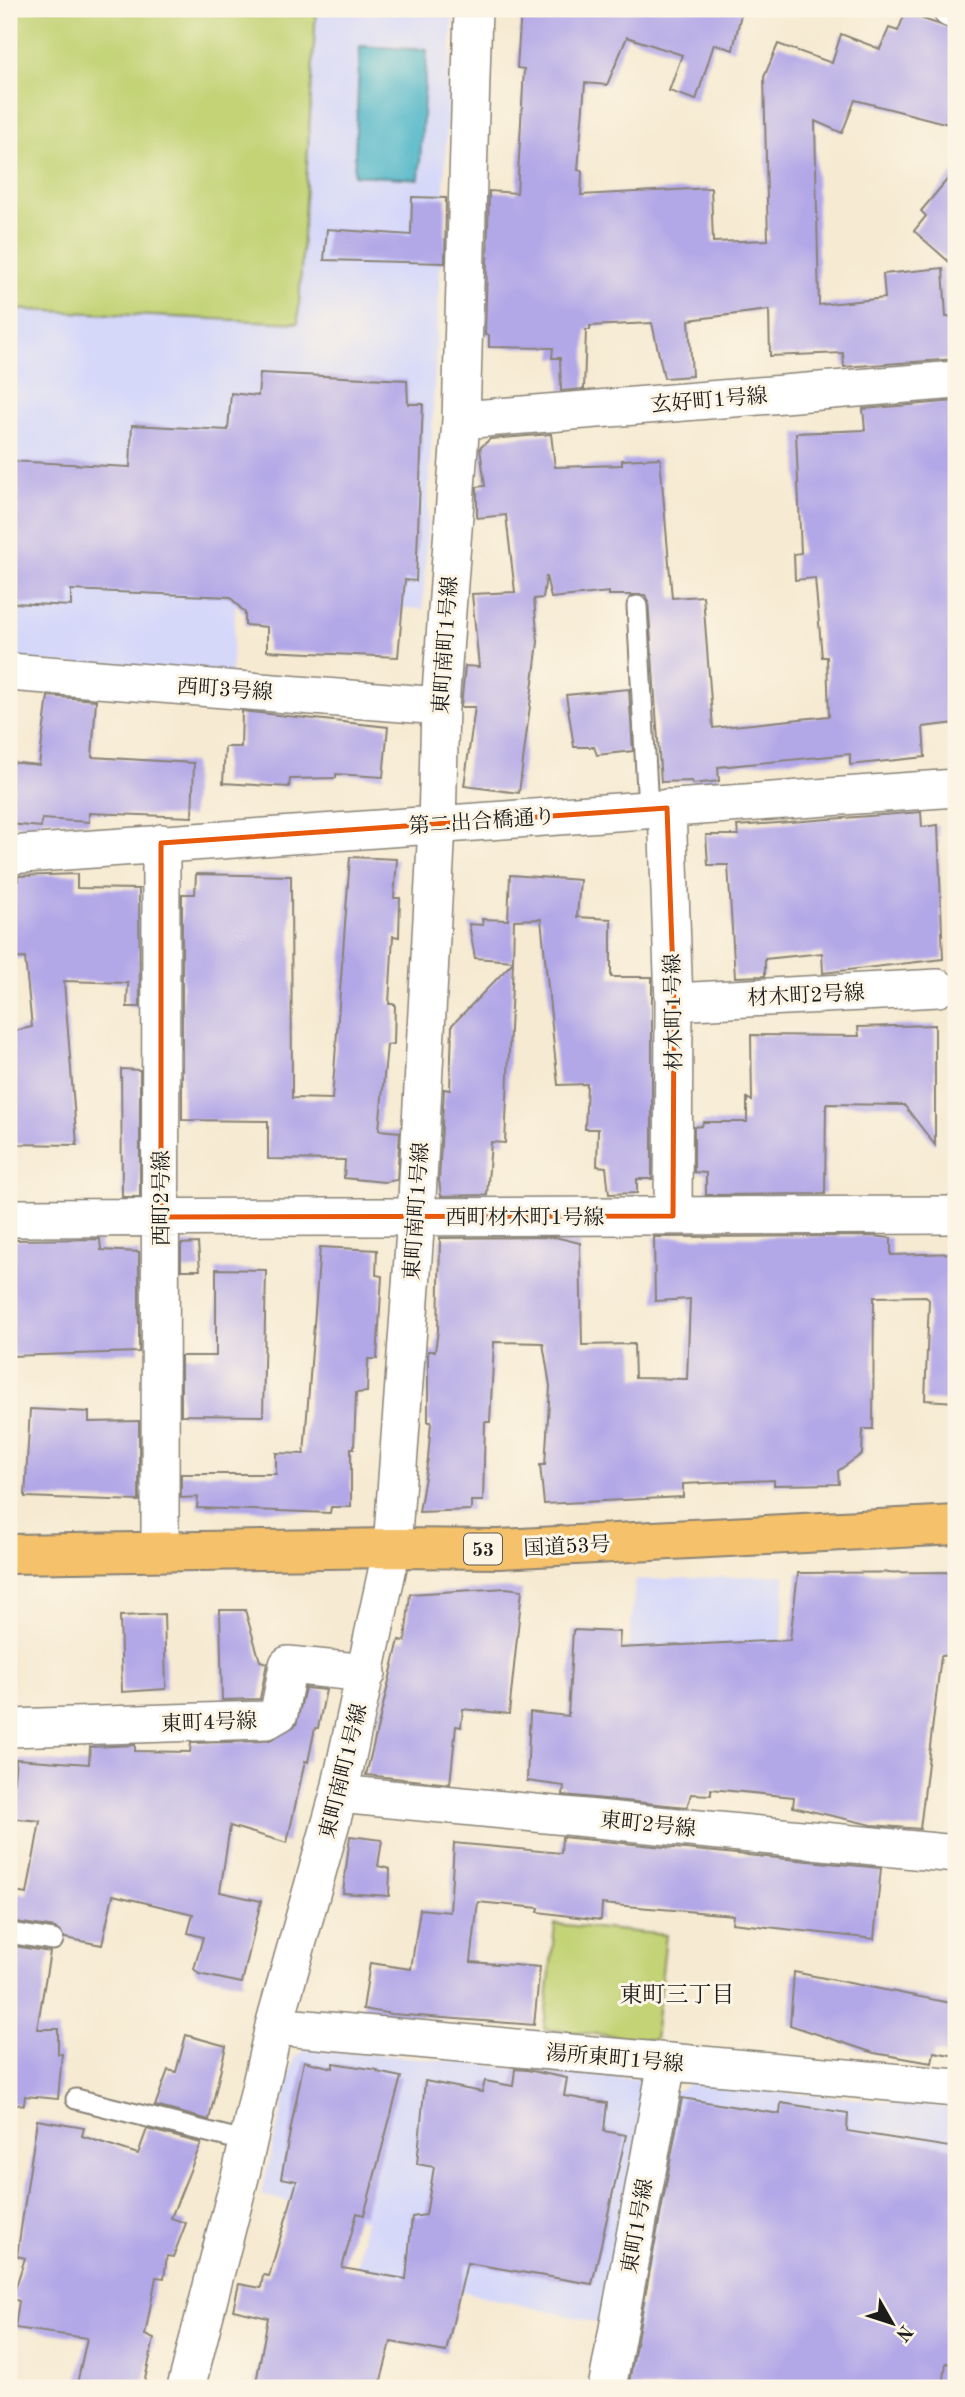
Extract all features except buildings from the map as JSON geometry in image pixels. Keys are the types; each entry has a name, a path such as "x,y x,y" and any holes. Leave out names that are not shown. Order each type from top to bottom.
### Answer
{"highway":[{"name":"国道53号","path":"9,1554 499,1549 956,1525"}],"street":[{"name":"東町南町1号線","path":"186,2388 248,2142 274,2026 339,1794 392,1548 416,1217 437,826 440,706 461,420 473,9"},
{"name":"玄好町1号線","path":"461,420 956,380"},
{"name":"西町3号線","path":"9,672 440,706"},
{"name":"第二出合橋通り","path":"9,855 956,789"},
{"name":"材木町1号線","path":"657,809 674,1002 673,1216"},
{"name":"西町2号線","path":"160,1552 161,843"},
{"name":"材木町2号線","path":"674,1002 938,988"},
{"name":"西町材木町1号線","path":"9,1218 956,1215"},
{"name":"東町4号線","path":"9,1728 267,1720 279,1713 288,1665 367,1673"},
{"name":"東町2号線","path":"339,1794 956,1854"},
{"name":"湯所東町1号線","path":"274,2026 956,2088"},
{"name":"東町1号線","path":"607,2388 667,2063"}],"lane":[{"path":"637,606 657,809"},
{"path":"9,1933 53,1940"},
{"path":"76,2099 248,2142"}],"highlighted area":[{"path":"667,808 674,1002 673,1216 161,1217 161,843"}],"shaded area":[{"path":"9,9 453,9 423,609 236,601 231,676 9,659"},
{"path":"785,1575 778,1721 624,1703 635,1580"},
{"path":"309,2048 644,2080 652,2092 674,2092 689,2084 956,2108 956,2325 822,2306 804,2388 618,2388 634,2305 730,2324 736,2290 642,2271 607,2325 357,2267 365,2220 261,2195 295,2057"}],"green space":[{"path":"9,9 316,9 298,323 9,309"},
{"path":"555,1924 666,1935 655,2040 544,2029"}],"water":[{"path":"360,46 427,50 419,179 354,175"}],"district":[{"name":"東町三丁目","path":"677,1994"}]}
